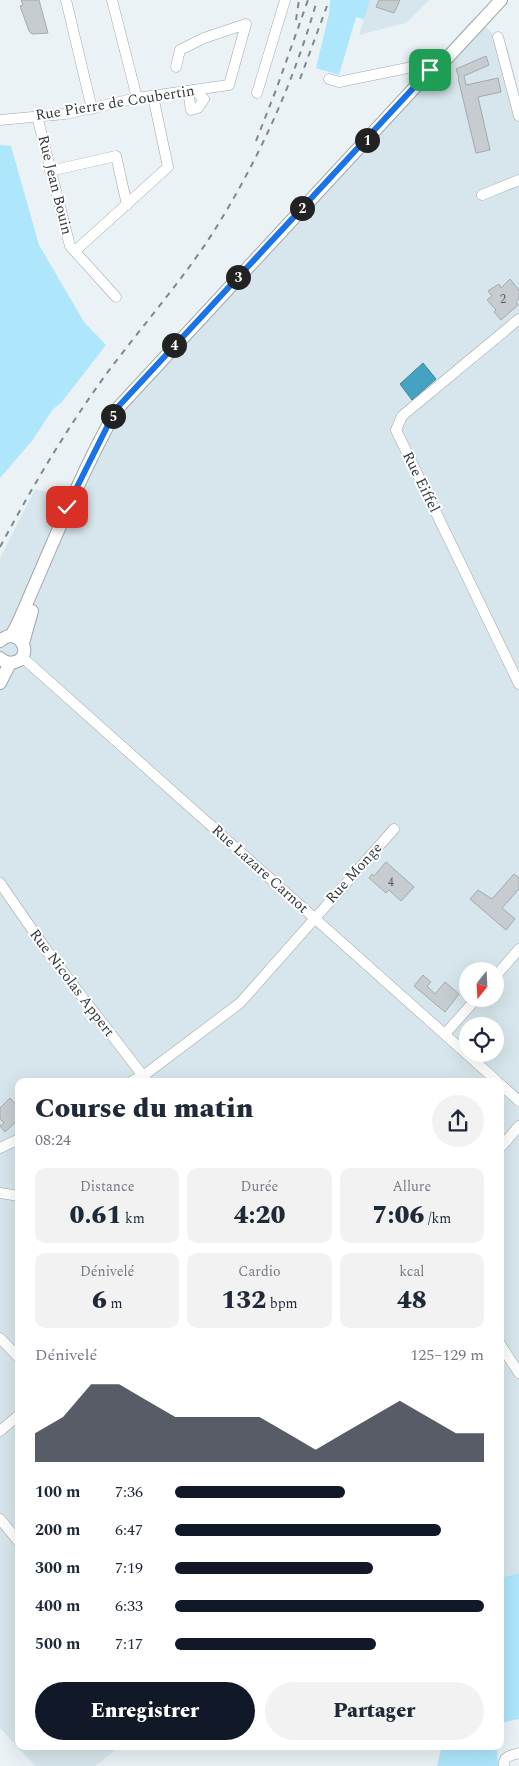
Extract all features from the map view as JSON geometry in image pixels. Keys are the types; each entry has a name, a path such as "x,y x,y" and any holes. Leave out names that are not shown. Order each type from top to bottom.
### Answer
{"main road":[{"path":"5,639 22,616 67,507 116,409 430,70 438,68 501,0"},
{"path":"22,643 40,590 102,435"},
{"path":"0,683 3,660 18,661 22,657 24,650 18,638 5,639"}],"street":[{"path":"66,0 92,109"},
{"path":"112,0 137,98"},
{"path":"257,93 285,0"},
{"name":"Rue Pierre de Coubertin","path":"0,120 65,114 137,98 229,85 246,24 204,38 180,50 176,67"},
{"path":"498,37 519,116"},
{"path":"329,79 339,82 417,66 430,70"},
{"path":"75,251 168,167 153,96"},
{"name":"Rue Jean Bouin","path":"37,116 70,246 116,298"},
{"path":"50,171 116,156 127,205"},
{"path":"482,195 519,180"},
{"name":"Rue Eiffel","path":"519,319 402,416 396,430 519,684"},
{"name":"Rue Lazare Carnot","path":"22,657 494,1078"},
{"name":"Rue Monge","path":"145,1078 240,1003 394,829"},
{"name":"Rue Nicolas Appert","path":"0,883 47,952 145,1078"},
{"path":"504,966 519,949"},
{"path":"445,1034 468,1008"},
{"path":"504,1088 519,1101"},
{"path":"504,1143 519,1126"},
{"path":"0,1148 15,1141"},
{"path":"0,1193 15,1195"},
{"path":"0,1338 15,1354"},
{"path":"504,1350 519,1373"},
{"path":"0,1431 15,1419"},
{"path":"0,1519 15,1537"},
{"path":"504,1766 503,1760 506,1757 519,1754"}],"shaded area":[{"path":"330,0 370,0 364,19 356,17 339,75 316,68 329,14"},
{"path":"370,0 429,0 406,23 359,35"},
{"path":"475,16 508,49 519,94 519,1573 504,1577 504,1078 15,1078 15,1744 0,1728 0,558 35,489 68,499 102,428"},
{"path":"0,145 11,146 39,245 84,322 106,345 61,403 53,409 32,441 0,478"},
{"path":"423,363 436,379 412,400 400,384"},
{"path":"519,1573 519,1719 504,1722 504,1577"},
{"path":"20,1750 116,1750 95,1766 35,1766"},
{"path":"441,1750 497,1750 498,1766 437,1766"}],"building":[{"path":"21,0 39,0 48,33 32,34 29,31 20,6 23,5"},
{"path":"379,0 400,0 394,13 376,7"},
{"path":"486,56 489,65 464,76 466,85 498,78 501,92 478,97 490,150 476,153 456,69"},
{"path":"510,279 519,290 519,299 516,302 518,305 501,320 494,312 496,310 487,300 492,296 488,291 499,284 501,288"},
{"path":"386,862 414,887 401,901 389,890 386,893 369,878 372,874 374,876"},
{"path":"514,874 519,878 519,889 502,908 515,919 506,930 470,899 478,890 492,899"},
{"path":"423,975 431,982 427,986 435,994 445,982 459,994 445,1012 414,986"},
{"path":"10,1098 15,1104 15,1123 5,1132 0,1126 4,1123 0,1119 0,1108"}],"railway":[{"path":"296,20 299,0"},
{"path":"256,141 308,0"},
{"path":"0,547 37,480 78,415 107,373 189,268 230,204 274,119 298,61 317,0"},
{"path":"300,79 327,6"}],"route":[{"path":"67,507 116,409 334,176 430,70"}]}
